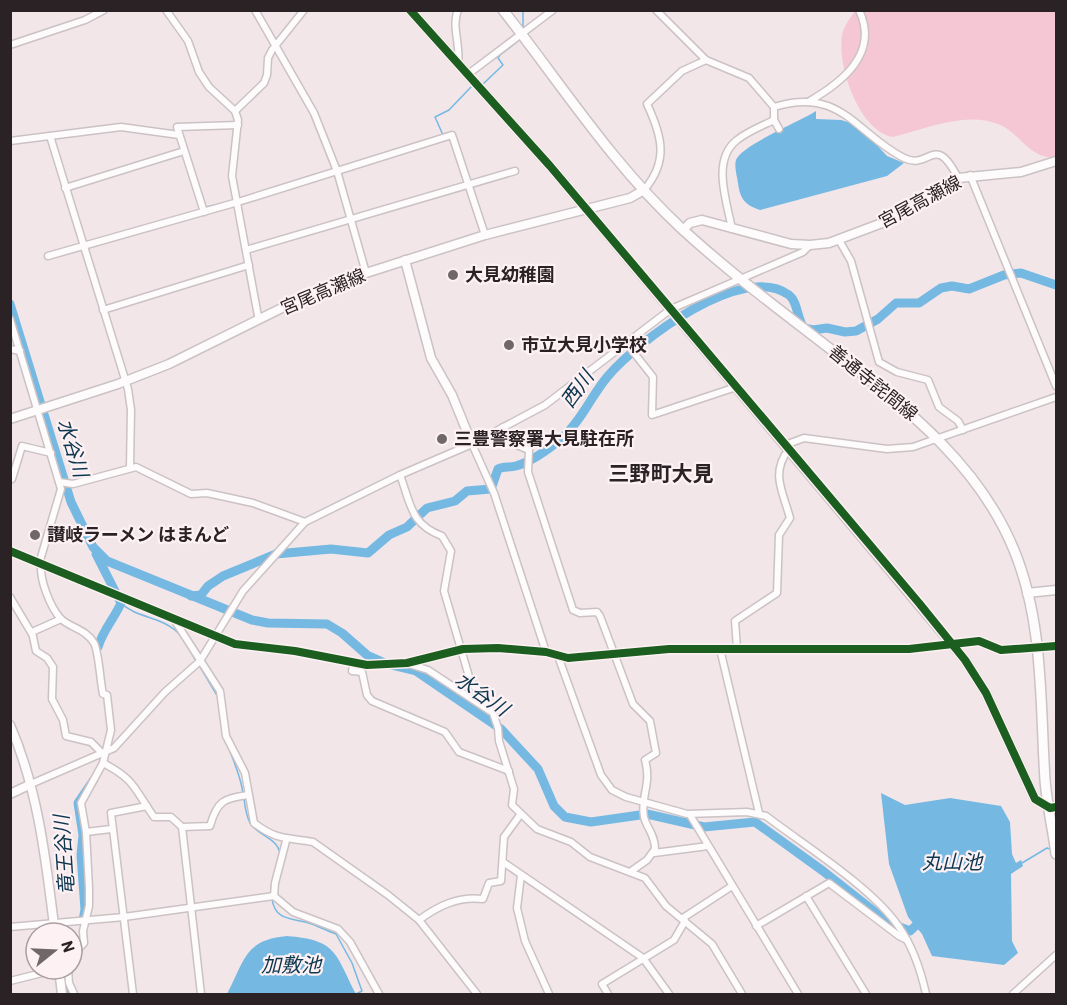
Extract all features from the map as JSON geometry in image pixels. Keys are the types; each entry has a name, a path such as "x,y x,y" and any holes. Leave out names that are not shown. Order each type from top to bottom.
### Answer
{"main road":[{"path":"410,10 585,208 953,645 987,693 1035,799 1053,808"},
{"name":"善通寺詫間線","path":"503,10 644,190 683,230 740,280 896,400 939,439 997,513 1014,550 1027,593 1037,646 1046,783 1053,808 1056,854"},
{"name":"宮尾高瀬線","path":"683,230 690,223 702,220 791,244 810,245 839,240 904,212 958,178 1021,172 1056,161"},
{"name":"宮尾高瀬線","path":"10,419 126,381 184,358 306,296 366,273 485,235 630,198 644,190"},
{"path":"405,261 431,358 452,395 472,444"},
{"path":"1027,593 1056,590"},
{"path":"10,725 31,784 43,840 53,921"},
{"path":"10,794 31,784"}],"street":[{"path":"10,45 86,20 104,10"},
{"path":"166,10 188,41 199,72 209,87 235,111 238,125 232,176 258,316"},
{"path":"255,10 314,113 337,171 366,273"},
{"path":"235,111 264,83 267,75 267,58 304,10"},
{"path":"458,10 455,18 460,53 458,64"},
{"path":"467,75 553,10"},
{"path":"656,10 706,60 749,78 774,107 774,120 779,129"},
{"path":"807,102 838,85 860,55 865,32 859,10"},
{"path":"644,190 656,176 661,152 661,140 647,104 682,71 706,60"},
{"path":"774,107 800,100 844,112 902,158 918,160 933,154 942,155 950,160 958,178"},
{"path":"732,229 723,178 723,160 728,149 736,140 774,120"},
{"path":"204,212 177,127 238,125"},
{"path":"10,141 121,127 179,135"},
{"path":"48,256 238,202 452,135 485,235"},
{"path":"50,136 82,246 126,381 131,410 130,467"},
{"path":"65,188 184,151"},
{"path":"246,250 514,171"},
{"path":"970,176 1056,386"},
{"path":"839,240 851,261 879,362 897,372 928,380 939,407 958,421 963,430"},
{"path":"31,784 114,748 165,692 199,662 217,637 243,591 306,522 400,475 472,444 545,405 671,309 803,252 810,245"},
{"path":"103,310 249,265"},
{"path":"10,319 62,489 40,565 46,591 61,619 85,633 96,646 98,672 103,693 106,695 111,730 103,763 81,803 86,832 89,888 84,920"},
{"path":"627,344 653,377 652,415 736,387"},
{"path":"10,349 20,351"},
{"path":"737,648 735,621 777,592 778,535 790,518 777,478 787,447 804,438 900,449 939,439 1056,398"},
{"path":"503,427 517,445 529,450 528,472 573,610 580,613 597,612 633,704 650,721 656,753 645,760 649,776 643,803 646,822 653,835 654,853"},
{"path":"472,444 494,493 546,652"},
{"path":"12,479 21,446 51,453"},
{"path":"60,483 73,484 130,467 191,494 207,493 253,503 306,522"},
{"path":"400,475 417,521 427,530 442,536 451,551 444,591 463,649 470,680 493,713 514,789 512,805 546,834 571,842 590,857 645,878 666,906 712,944 742,994"},
{"path":"10,551 116,597 235,644 295,651 367,665 407,663 463,649 498,648 546,652 568,658 737,648 860,651 953,645 979,641 1001,650 1056,646"},
{"path":"10,597 32,634 36,651 47,658 53,667 52,699 63,720 66,736 91,742 104,752"},
{"path":"32,634 36,629 61,619"},
{"path":"175,621 199,662 220,691 226,736 246,773 245,796 254,823 286,841 298,839 313,842 388,895 419,920 477,994"},
{"path":"720,649 759,813"},
{"path":"558,655 601,775 612,790 643,803 690,815 759,813 882,906 908,940 926,994"},
{"path":"354,663 352,671 362,672 367,695 372,701 445,732 459,752 509,771"},
{"path":"407,663 428,670 493,713"},
{"path":"103,763 123,774 139,790 154,817 171,817 182,828 201,994"},
{"path":"182,828 210,826 218,805 224,800 245,796"},
{"path":"133,994 111,829 111,813 147,806"},
{"path":"419,920 437,906 460,898 483,899 489,883 501,881 504,837 520,814"},
{"path":"690,815 798,994"},
{"path":"86,832 111,829"},
{"path":"274,896 286,841"},
{"path":"630,872 654,853 708,846"},
{"path":"503,862 643,958 669,994"},
{"path":"521,875 517,908 525,941 549,994"},
{"path":"756,926 829,883 908,940"},
{"path":"608,994 602,984 674,940 684,919 732,886"},
{"path":"68,921 124,917 274,896 293,912 338,929 350,942 379,994"},
{"path":"806,896 866,994"},
{"path":"1013,994 1056,955"}],"shaded area":[{"path":"855,11 1056,11 1056,157 1039,154 1006,128 985,120 959,120 893,137 881,132 870,123 861,110 853,95 843,63 842,35"}],"water":[{"path":"816,111 816,119 841,120 858,125 887,156 904,163 887,176 760,210 751,206 742,197 739,189 735,169 736,160 740,154 759,141"},
{"name":"丸山池","path":"881,793 905,805 950,798 1001,806 1010,822 1012,854 1016,863 1021,860 1023,866 1011,874 1012,941 1018,953 1004,965 932,956 922,934 908,917 889,864"},
{"name":"加敷池","path":"287,936 316,941 325,945 338,959 356,994 227,994 243,962 254,947 273,938"}],"waterway":[{"path":"523,10 523,27"},
{"path":"483,84 503,65 498,58 500,55 517,42"},
{"path":"443,135 435,117 449,110 471,87"},
{"path":"49,133 124,124"},
{"path":"164,130 175,131"},
{"path":"182,133 206,207 228,202"},
{"path":"321,173 331,170"},
{"path":"241,198 316,174"},
{"name":"西川","path":"191,596 201,595 208,586 223,576 276,554 331,549 368,553 389,535 407,527 427,508 455,501 467,491 491,489 498,469 529,461 562,438 575,424 608,376 642,344 666,326 719,296 746,288 769,287 792,298 804,328 813,330 827,328 845,332 856,331 878,319 896,303 919,303 941,288 952,286 969,289 1004,275 1021,273 1056,285"},
{"name":"水谷川","path":"10,304 71,502 93,547 107,561 252,620 268,623 327,624 342,633 367,655 387,664 416,671 501,729 538,769 554,806 565,817 591,822 647,814 704,827 755,822 889,923 910,931 923,919"},
{"name":"竜王谷川","path":"96,554 121,603 98,647"},
{"path":"121,603 134,612 169,625 184,640 196,661"},
{"path":"199,665 218,697"},
{"path":"220,716 224,736 239,774 243,794"},
{"name":"竜王谷川","path":"83,920 85,910 81,855 83,835 78,803 93,781"},
{"path":"244,799 250,823 276,844 280,854"},
{"path":"1022,863 1047,848 1050,849"},
{"path":"271,888 279,858"},
{"path":"272,899 281,915 336,934 352,963 362,991 356,994"},
{"name":"竜王谷川","path":"67,981 71,994"}],"cycle path":[{"path":"410,10 550,166 919,603 965,660 986,693 1035,799 1050,808 1056,807"},
{"path":"10,551 235,644 295,651 367,665 407,663 463,649 498,648 546,652 568,658 669,649 909,649 979,641 1001,650 1056,646"}],"place":[{"name":"大見幼稚園","path":"453,275"},
{"name":"市立大見小学校","path":"509,345"},
{"name":"三豊警察署大見駐在所","path":"442,439"},
{"name":"讃岐ラーメン はまんど","path":"35,535"}],"district":[{"name":"三野町大見","path":"661,474"}]}
